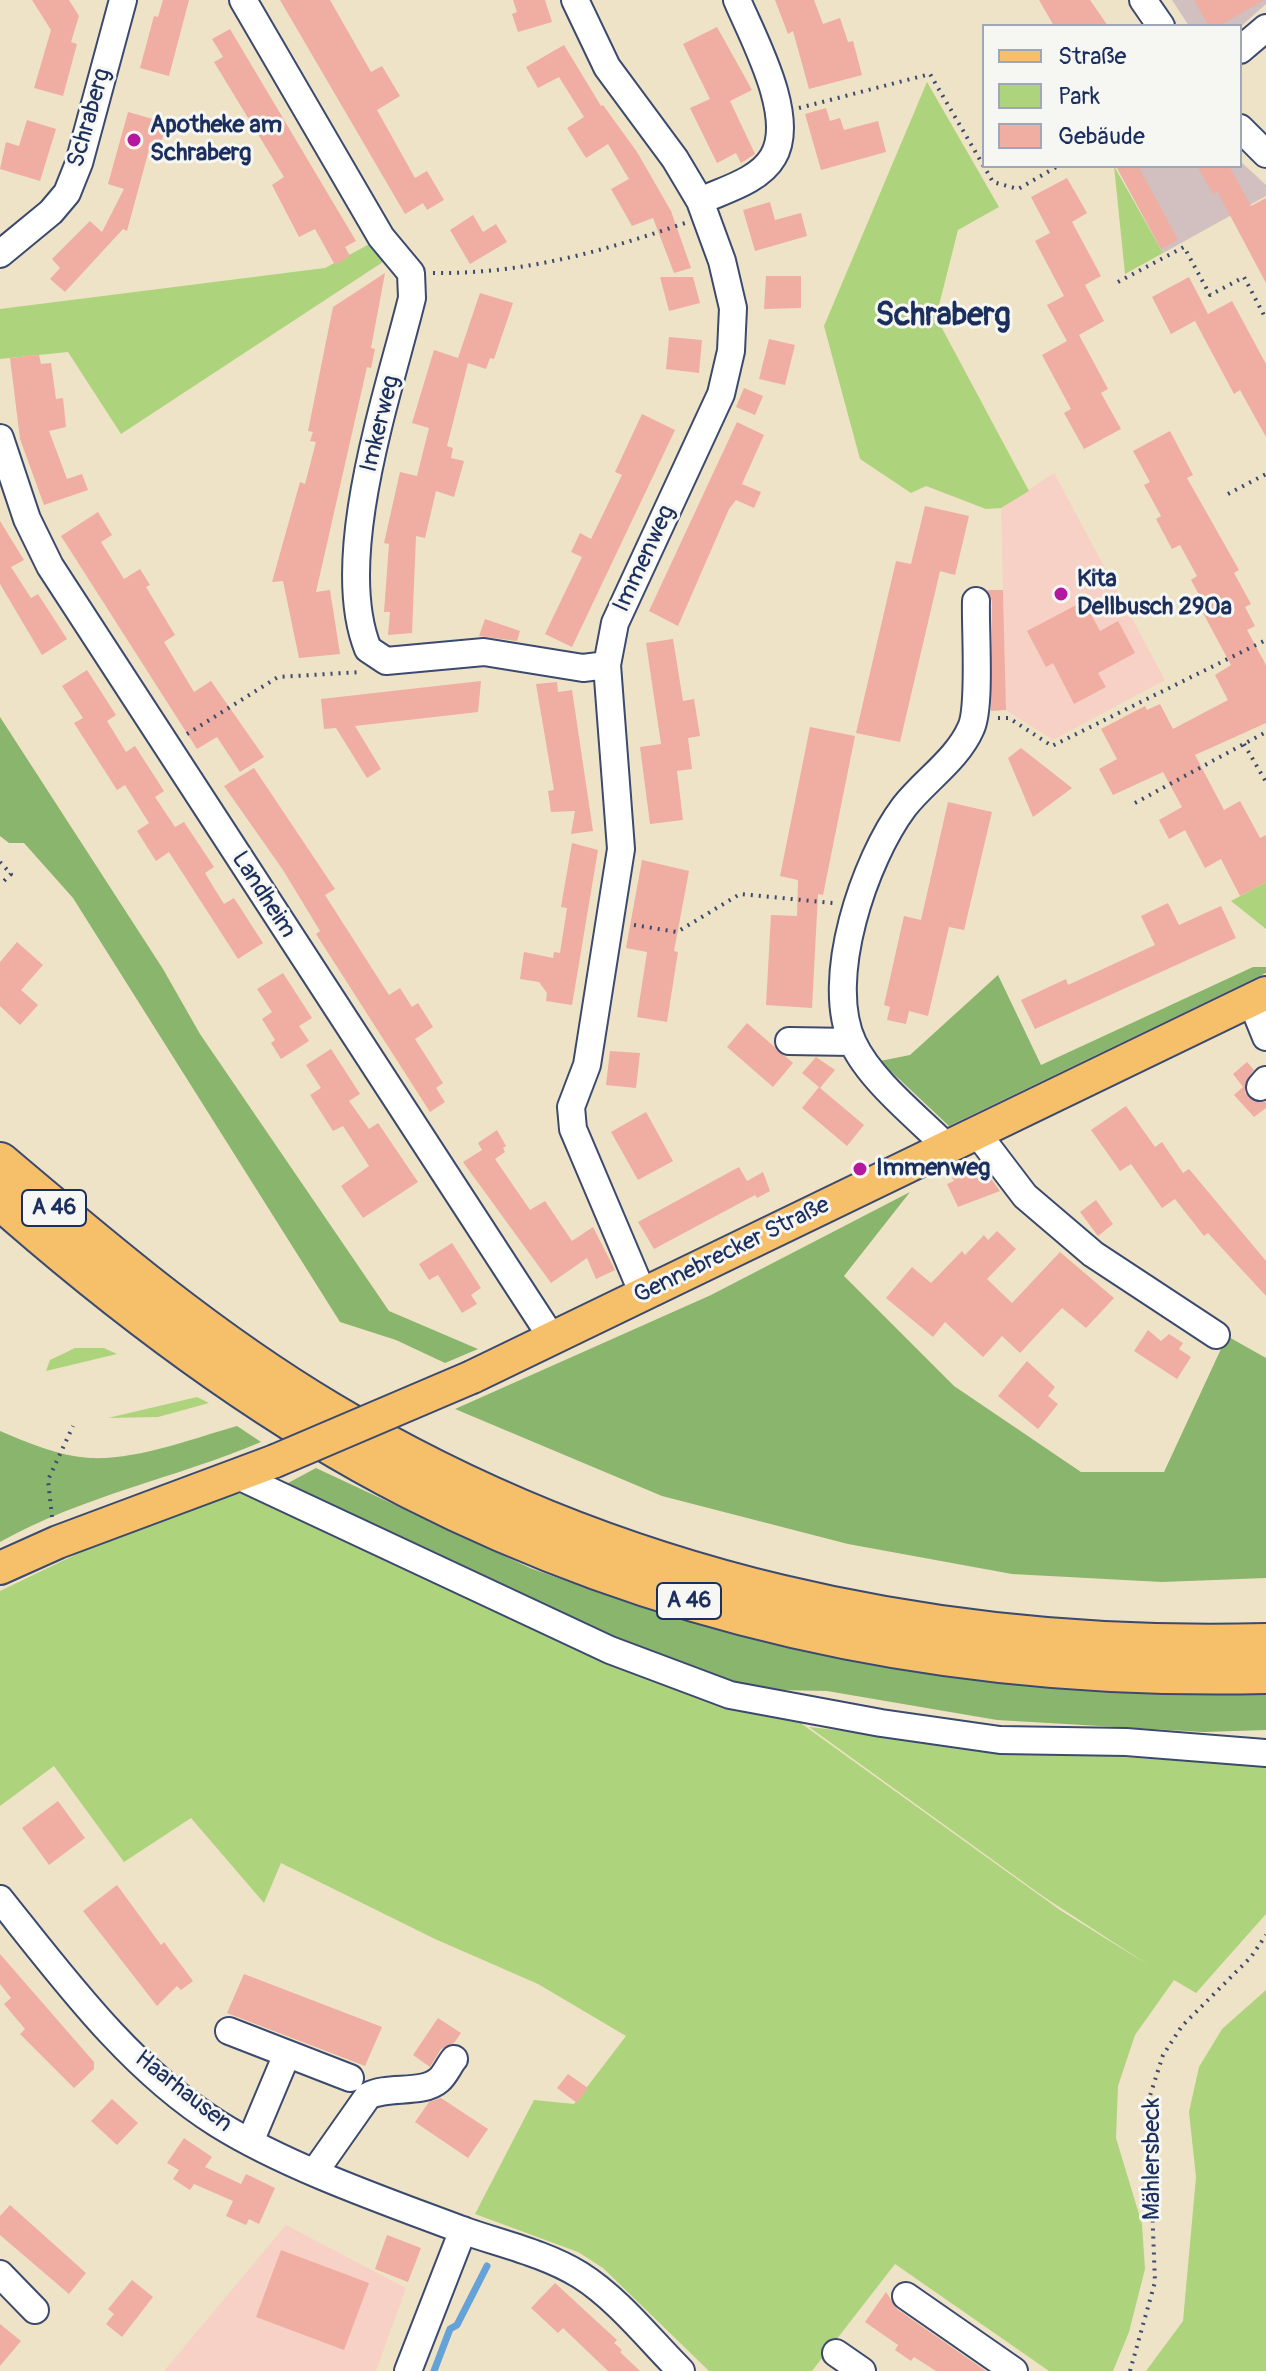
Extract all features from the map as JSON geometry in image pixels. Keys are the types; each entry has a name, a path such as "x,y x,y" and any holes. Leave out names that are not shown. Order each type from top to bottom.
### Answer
{"highway":[{"name":"A 46","path":"0,1162 171,1303 316,1403 429,1465 575,1531 732,1583 866,1615 942,1628 1132,1644 1266,1643"},
{"name":"A 46","path":"0,1200 134,1312 295,1422 407,1488 578,1564 734,1614 865,1644 986,1664 1090,1673 1266,1674"}],"main road":[{"name":"Gennebrecker Straße","path":"0,1568 58,1542 275,1461 472,1377 1258,997"}],"street":[{"path":"100,0 119,12"},
{"path":"243,0 381,237 411,273"},
{"name":"Immenweg","path":"575,0 607,67 675,159 703,208 733,308 731,351 721,394 615,623 607,665 621,849 587,1065 571,1107 573,1129 643,1294"},
{"path":"703,208 753,177 773,158 779,140 773,84 737,0"},
{"path":"1143,0 1160,24"},
{"name":"Schraberg","path":"0,254 51,212 67,193 79,163 119,12"},
{"path":"1242,48 1266,28"},
{"path":"1242,130 1266,154"},
{"name":"Imkerweg","path":"375,656 364,639 354,558 359,515 412,298 411,273"},
{"name":"Landheim","path":"0,438 27,519 50,566 552,1338"},
{"path":"947,1147 866,1064 852,1042 843,1006 844,974 855,905 887,835 905,807 960,748 973,726 976,601"},
{"path":"375,656 386,661 484,652 571,667 607,665"},
{"path":"1258,997 1266,1037"},
{"path":"789,1041 852,1042"},
{"path":"977,1133 1025,1196 1082,1244 1216,1335"},
{"path":"236,1475 610,1650 730,1695 881,1723 1000,1740 1126,1742 1266,1753"},
{"name":"Haarhausen","path":"0,1899 88,2008 129,2049 216,2123 250,2142 316,2170 463,2230 560,2264 598,2288 681,2371"},
{"path":"229,2031 350,2078"},
{"path":"250,2142 287,2054"},
{"path":"316,2170 368,2096 377,2091 429,2086 438,2081 454,2059"},
{"path":"408,2371 463,2230"},
{"path":"0,2274 35,2310"},
{"path":"906,2296 1014,2371"},
{"path":"836,2353 862,2371"}],"path":[{"path":"778,114 930,74 982,163"},
{"path":"985,168 993,182 1018,189 1055,168"},
{"path":"411,273 472,273 552,264 703,208"},
{"path":"1118,282 1184,247 1210,295 1244,277 1266,319"},
{"path":"1228,494 1266,474"},
{"path":"1009,718 1052,746 1266,640"},
{"path":"167,747 278,677 361,673 368,669 375,656"},
{"path":"1135,803 1266,732"},
{"path":"1244,744 1266,782"},
{"path":"0,862 11,874 0,885"},
{"path":"611,921 677,932 740,894 855,905"},
{"path":"52,1520 48,1480 73,1426"},
{"name":"Mählersbeck","path":"1130,2371 1155,2282 1148,2102 1163,2055 1182,2026 1251,1957 1266,1935"}],"shaded area":[{"path":"1172,0 1266,0 1266,4 1242,25 1188,24"},
{"path":"1242,163 1266,185 1266,196 1163,253 1117,168 1242,168"},
{"name":"Kita Dellbusch 290a","path":"1054,473 1165,680 1053,740 1006,710 1001,508"},
{"path":"286,2225 406,2288 376,2371 164,2371"}],"green space":[{"path":"927,82 999,207 958,230 936,317 1029,491 1001,508 986,509 926,486 911,493 860,459 824,326"},
{"path":"1114,168 1163,253 1125,274"},
{"path":"375,241 386,260 121,434 68,352 0,359 0,309 325,268"},
{"path":"0,717 163,969 200,1034 389,1311 478,1349 445,1363 396,1340 340,1322 73,898 24,843 9,843 0,836"},
{"path":"1266,882 1266,929 1231,901"},
{"path":"1253,967 1266,967 1266,973 949,1126 880,1061 910,1055 998,975 1041,1065"},
{"path":"910,1192 844,1276 954,1386 1081,1472 1164,1472 1227,1336 1266,1358 1266,1578 1162,1582 1012,1574 848,1544 662,1496 455,1409 711,1295"},
{"path":"75,1348 104,1348 117,1354 46,1371 50,1360"},
{"path":"197,1397 209,1403 158,1417 108,1418"},
{"path":"237,1426 261,1442 63,1512 0,1542 0,1431 67,1455 108,1458 164,1448"},
{"path":"316,1468 530,1568 635,1605 657,1602 1266,1680 1266,1730 1203,1732 997,1720 827,1691 731,1689 612,1646 277,1489"},
{"path":"222,1494 258,1494 803,1721 802,1724 1060,1910 1150,1966 1044,1897 809,1727 995,1748 1266,1767 1266,1914 1196,1993 1174,1980 1135,2035 1118,2086 1116,2138 1142,2224 1145,2269 1129,2332 1113,2371 1049,2371 895,2264 812,2371 709,2371 603,2268 578,2252 475,2214 534,2100 574,2104 626,2036 538,1984 435,1939 281,1863 264,1903 191,1818 124,1862 54,1766 0,1806 0,1591 81,1552"},
{"path":"1266,1990 1266,2371 1146,2371 1183,2321 1196,2177 1189,2112 1199,2067 1222,2029"}],"building":[{"path":"32,0 69,0 79,16 71,42 77,44 63,96 34,88 51,30"},
{"path":"163,0 189,0 169,76 140,68 154,16 158,17"},
{"path":"280,0 330,0 371,72 382,66 400,96 377,110 415,178 427,171 444,200 427,210 423,203 405,214"},
{"path":"513,0 545,0 552,22 518,32 512,14 517,12"},
{"path":"775,0 814,0 823,24 840,18 848,42 853,41 862,75 809,89 793,31 788,34"},
{"path":"1039,0 1090,0 1107,24 1053,24"},
{"path":"1194,0 1264,0 1222,24 1208,24"},
{"path":"717,27 752,90 730,101 755,154 741,163 736,153 717,163 690,108 710,99 683,44"},
{"path":"230,29 356,241 345,247 350,256 335,265 315,229 299,237 272,185 284,177 214,62 223,57 212,39"},
{"path":"564,45 601,106 637,152 671,211 691,268 674,273 653,218 632,226 611,189 629,179 608,144 586,158 567,128 584,117 559,77 538,88 526,67"},
{"path":"826,108 830,121 840,118 844,130 878,121 886,152 821,170 805,114"},
{"path":"128,112 167,123 159,149 150,146 127,231 123,229 65,292 50,279 60,268 52,259 90,221 102,232 124,189 108,184"},
{"path":"27,120 56,129 40,181 0,169 6,142 19,146"},
{"path":"1117,168 1139,168 1178,240 1161,249"},
{"path":"1198,168 1230,168 1251,206 1266,198 1266,283 1217,191 1213,194"},
{"path":"1067,178 1087,213 1072,222 1101,276 1085,285 1104,321 1079,335 1108,389 1101,393 1121,429 1084,449 1064,413 1071,409 1042,355 1067,341 1047,305 1064,296 1035,241 1050,233 1031,197"},
{"path":"770,202 775,220 801,213 807,236 755,251 743,210"},
{"path":"473,215 483,232 496,224 507,242 470,264 450,230"},
{"path":"385,273 371,348 375,349 371,368 367,367 316,592 330,590 340,654 299,658 283,581 272,582 300,482 305,484 316,442 310,441 313,432 308,431 333,307"},
{"path":"766,276 801,276 801,308 764,309"},
{"path":"660,277 693,277 700,303 669,311"},
{"path":"1189,277 1208,314 1232,301 1266,364 1266,437 1240,390 1234,394 1195,321 1202,317 1171,334 1152,297"},
{"path":"480,293 513,303 494,359 490,358 486,369 468,363 447,446 453,448 451,458 464,461 454,497 436,491 425,538 416,536 412,633 388,635 390,612 384,612 389,544 384,543 400,472 417,476 429,428 412,423 434,350 458,358"},
{"path":"669,337 702,340 699,373 666,369"},
{"path":"769,339 795,345 785,385 759,379"},
{"path":"39,355 41,364 51,363 56,399 63,398 66,427 49,431 67,479 82,474 88,490 44,505 20,439 10,358"},
{"path":"744,388 763,396 755,415 736,407"},
{"path":"642,414 675,430 572,647 545,634 582,557 571,552 580,533 591,539 622,475 615,472"},
{"path":"737,422 764,435 742,484 761,492 754,508 736,500 729,509 678,626 649,611"},
{"path":"1170,431 1193,475 1187,478 1239,570 1234,573 1251,604 1245,607 1255,626 1247,630 1266,665 1266,723 1195,755 1224,810 1240,801 1260,838 1266,835 1266,882 1240,896 1221,859 1205,868 1185,830 1169,839 1159,820 1182,807 1163,772 1113,795 1099,769 1117,759 1101,729 1145,706 1147,710 1160,704 1173,729 1228,700 1215,675 1231,665 1203,613 1208,611 1191,580 1197,576 1180,545 1172,549 1156,519 1161,516 1144,485 1150,482 1133,451"},
{"path":"925,506 969,516 955,575 940,571 900,742 856,733 896,561 911,564"},
{"path":"98,512 112,535 101,542 124,579 140,569 150,585 146,587 175,635 164,642 194,692 211,681 264,757 240,772 217,737 197,749 61,536"},
{"path":"0,521 24,560 11,567 31,598 38,594 67,639 42,655 0,584"},
{"path":"987,590 1003,590 1006,710 991,711 992,601"},
{"path":"1084,601 1100,631 1118,621 1135,653 1098,673 1106,687 1074,704 1053,663 1046,667 1027,631"},
{"path":"485,619 520,631 517,641 479,636"},
{"path":"673,639 683,701 694,699 700,736 688,738 692,769 677,771 683,820 650,824 640,747 661,744 646,643"},
{"path":"87,670 116,715 107,721 126,752 135,746 164,791 155,797 175,827 184,822 214,867 205,873 224,904 234,898 263,943 238,959 169,852 156,861 137,831 149,823 125,785 117,790 74,723 83,718 62,686"},
{"path":"481,681 478,712 355,726 381,769 367,778 336,728 324,729 321,699"},
{"path":"557,682 558,692 572,690 593,831 571,834 575,811 551,812 548,791 554,790 536,684"},
{"path":"810,727 855,736 823,895 818,894 812,1008 766,1005 771,915 797,916 798,880 780,876"},
{"path":"1021,748 1072,788 1033,817 1008,758"},
{"path":"254,768 335,889 325,895 389,995 400,988 412,1007 418,1003 433,1027 415,1039 443,1083 436,1088 445,1102 430,1112 316,934 320,931 283,870 224,786"},
{"path":"948,802 992,812 964,930 949,927 928,1016 909,1011 906,1024 887,1020 890,1007 884,1005 904,916 921,920"},
{"path":"572,843 598,850 572,1005 546,1001 547,993 539,982 520,979 524,952 553,958 554,952 560,953 567,908 561,907"},
{"path":"642,860 689,871 674,951 678,952 667,1022 637,1017 647,952 626,948"},
{"path":"1168,903 1179,925 1221,906 1236,938 1035,1029 1021,1000 1066,979 1068,985 1155,945 1141,916"},
{"path":"17,942 43,965 21,990 38,1005 20,1025 0,1006 0,962"},
{"path":"283,973 312,1018 299,1026 309,1041 281,1059 271,1043 275,1040 262,1019 272,1012 257,989"},
{"path":"747,1023 793,1063 773,1087 727,1047"},
{"path":"331,1049 360,1094 349,1101 369,1129 378,1123 418,1182 363,1218 341,1186 369,1166 343,1126 333,1131 310,1095 321,1088 306,1065"},
{"path":"610,1051 640,1053 636,1088 606,1085"},
{"path":"816,1057 835,1070 820,1088 864,1125 847,1146 802,1108 819,1087 802,1073"},
{"path":"1247,1062 1254,1070 1245,1083 1245,1093 1256,1102 1266,1102 1266,1108 1254,1117 1234,1095 1243,1087 1233,1074"},
{"path":"1126,1106 1155,1147 1162,1142 1183,1173 1189,1169 1266,1261 1266,1296 1208,1233 1204,1236 1175,1199 1162,1208 1131,1164 1120,1171 1091,1130"},
{"path":"646,1112 673,1161 638,1180 611,1132"},
{"path":"497,1130 506,1146 503,1148 505,1152 495,1159 530,1210 545,1201 572,1241 593,1227 615,1270 596,1279 587,1258 551,1283 463,1162 482,1150 478,1143"},
{"path":"978,1161 1000,1191 958,1207 947,1184 954,1181 950,1174"},
{"path":"739,1167 755,1195 654,1249 638,1222"},
{"path":"763,1172 770,1191 757,1198 747,1181"},
{"path":"1096,1200 1113,1224 1098,1236 1080,1212"},
{"path":"997,1231 1016,1249 987,1279 1012,1303 1060,1252 1114,1298 1086,1328 1062,1308 1020,1353 1002,1336 983,1357 945,1322 933,1337 886,1298 912,1267 931,1283 962,1251 965,1255 984,1235 988,1240"},
{"path":"452,1243 481,1288 471,1295 477,1304 462,1313 438,1275 429,1280 419,1264"},
{"path":"1148,1330 1161,1341 1169,1334 1183,1343 1179,1349 1191,1357 1177,1379 1134,1351"},
{"path":"1027,1361 1055,1387 1048,1396 1058,1404 1038,1429 998,1396"},
{"path":"58,1801 85,1838 49,1865 22,1828"},
{"path":"117,1885 161,1945 164,1942 193,1981 181,1990 177,1986 157,2006 83,1911"},
{"path":"0,1954 94,2062 94,2069 74,2088 20,2034 25,2029 4,2004 11,1998 0,1984"},
{"path":"244,1974 382,2027 365,2066 227,2013"},
{"path":"438,2018 461,2033 454,2043 441,2049 430,2067 413,2055"},
{"path":"568,2074 588,2088 577,2103 557,2088"},
{"path":"441,2098 488,2129 468,2158 415,2122 429,2102"},
{"path":"112,2099 138,2123 117,2145 91,2121"},
{"path":"184,2138 212,2157 205,2167 241,2184 246,2174 275,2188 259,2224 249,2219 246,2225 226,2216 233,2201 194,2184 190,2190 173,2179 179,2170 167,2163"},
{"path":"10,2205 86,2273 69,2294 0,2235 0,2216"},
{"path":"387,2235 421,2248 408,2282 375,2269"},
{"path":"281,2250 369,2283 344,2350 256,2317"},
{"path":"132,2280 153,2297 122,2337 106,2324 114,2314 108,2309"},
{"path":"555,2283 617,2340 614,2343 622,2350 620,2352 640,2371 608,2371 563,2328 558,2333 531,2308"},
{"path":"886,2292 897,2309 986,2371 936,2371 914,2357 911,2361 895,2350 898,2345 865,2322"},
{"path":"0,2324 21,2341 0,2366"}],"waterway":[{"path":"434,2371 450,2329 457,2325 487,2266"}],"place":[{"name":"Apotheke am Schraberg","path":"134,140"},
{"name":"Kita Dellbusch 290a","path":"1061,594"},
{"name":"Immenweg","path":"860,1169"}],"district":[{"name":"Schraberg","path":"943,317"}]}
